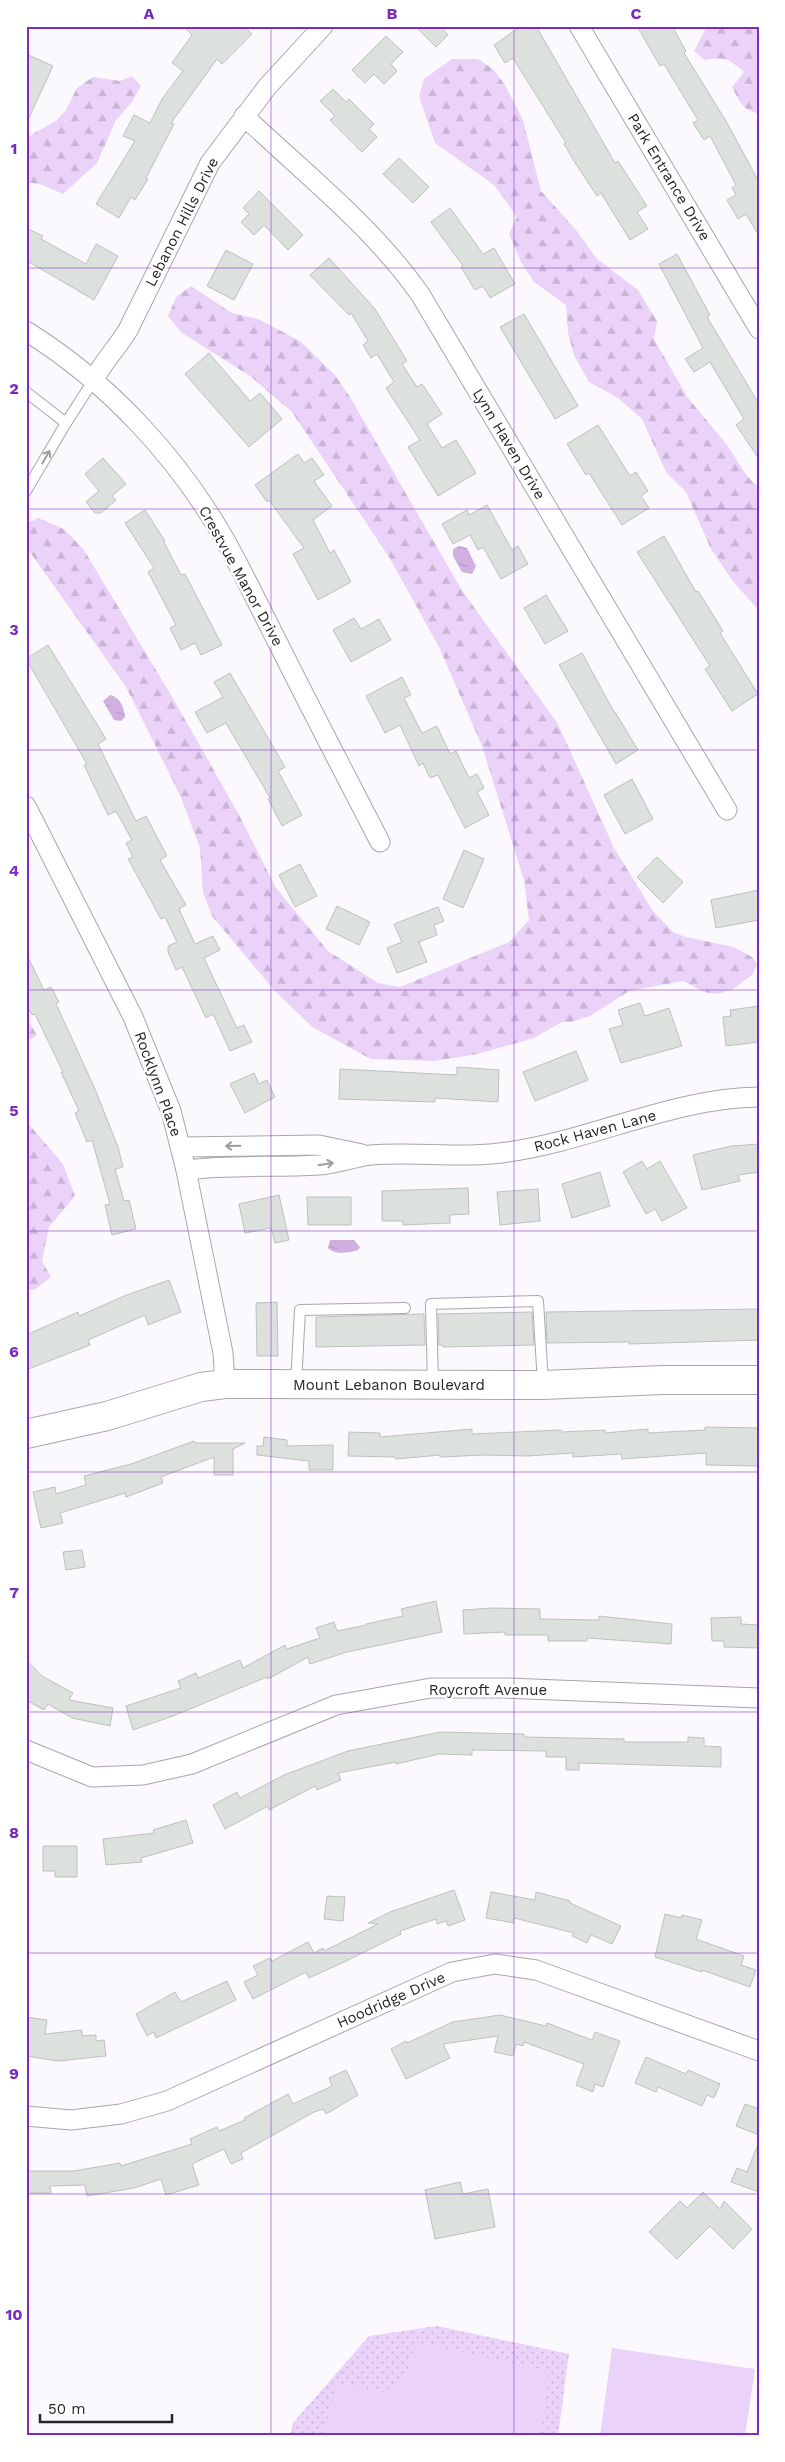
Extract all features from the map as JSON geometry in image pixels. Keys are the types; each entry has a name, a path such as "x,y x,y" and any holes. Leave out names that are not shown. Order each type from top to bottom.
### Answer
{"street":[{"name":"Lebanon Hills Drive","path":"93,381 101,366 114,352 128,330 210,163 244,116 290,60 323,26"},
{"name":"Park Entrance Drive","path":"579,26 759,328"},
{"name":"Lynn Haven Drive","path":"244,116 373,236 399,265 420,294 727,810"},
{"name":"Crestvue Manor Drive","path":"26,331 93,381 134,418 183,475 220,532 380,842"},
{"name":"Rocklynn Place","path":"26,806 133,1017 167,1101 186,1170 223,1353 225,1384"},
{"name":"Rock Haven Lane","path":"186,1170 231,1165 320,1165 370,1155 505,1153 548,1146 689,1105 735,1097 759,1097"},
{"path":"281,1165 282,1145"},
{"name":"Rock Haven Lane","path":"181,1147 319,1145 370,1155"},
{"name":"Mount Lebanon Boulevard","path":"26,1434 107,1416 201,1387 225,1384 544,1385 662,1380 759,1380"},
{"name":"Roycroft Avenue","path":"26,1750 92,1777 143,1775 192,1764 336,1705 431,1688 505,1688 759,1698"},
{"name":"Hoodridge Drive","path":"26,2116 80,2119 121,2114 167,2101 452,1972 495,1964 536,1970 759,2051"}],"lane":[{"path":"26,491 93,381"},
{"path":"26,392 66,423"},
{"path":"433,1385 431,1304 538,1301 544,1385"},
{"path":"296,1385 300,1310 405,1308"}],"green space":[{"path":"707,26 759,26 759,113 745,108 732,87 744,72 726,60 704,60 694,51"},
{"path":"452,59 478,59 492,68 505,85 523,120 541,191 576,230 597,259 638,290 657,321 654,339 688,398 727,445 747,476 759,488 759,611 732,580 711,549 686,492 666,472 642,419 618,398 589,382 574,355 568,333 566,305 534,282 522,264 509,234 517,217 494,185 435,143 419,96 424,79"},
{"path":"132,76 141,86 132,102 116,120 97,163 63,194 40,184 26,182 26,138 57,120 66,110 77,88 93,77 120,81"},
{"path":"191,286 232,313 258,319 300,341 335,375 350,397 463,592 558,724 614,848 653,911 673,932 686,937 734,947 752,957 757,964 753,974 733,989 718,994 704,992 683,981 629,991 590,1016 571,1022 562,1022 534,1038 478,1054 434,1061 371,1059 312,1027 275,991 212,916 203,892 200,848 180,795 126,687 29,551 26,524 38,518 64,529 84,550 174,700 238,813 276,888 328,951 378,983 400,987 509,942 529,920 524,880 482,746 439,647 389,557 292,412 250,376 182,333 168,316 176,297"},
{"path":"26,1018 37,1035 26,1042"},
{"path":"26,1121 63,1164 75,1196 49,1227 42,1261 51,1277 34,1290 26,1289"},
{"path":"199,1154 263,1154 264,1157 261,1160 201,1160"},
{"path":"437,2326 569,2354 558,2436 290,2436 293,2423 369,2336"},
{"path":"416,2342 549,2371 540,2436 322,2436 338,2384 384,2392 406,2376"},
{"path":"612,2348 755,2369 745,2436 600,2436"}],"water":[{"path":"459,546 467,548 476,566 472,574 462,572 453,556 453,549"},
{"path":"110,695 119,700 122,706 125,717 121,721 114,720 103,701"},
{"path":"330,1240 354,1240 360,1247 358,1250 350,1252 334,1252 328,1248"}],"building":[{"path":"183,26 244,26 252,34 222,64 217,59 171,123 174,124 146,178 148,179 135,200 131,197 119,218 96,204 135,141 123,136 134,115 150,123 162,99 183,71 172,63 192,35"},
{"path":"415,26 440,26 448,35 436,47"},
{"path":"521,26 536,26 615,163 618,161 647,206 637,212 648,229 630,240 601,193 597,196 574,161 564,144 566,143 513,58 505,63 494,45"},
{"path":"637,26 672,26 686,51 684,53 726,121 759,182 759,236 746,214 738,219 727,200 736,195 732,188 736,185 710,136 704,140 693,123 698,120 664,64 660,66"},
{"path":"386,36 403,52 391,64 397,71 384,84 374,74 365,83 352,70"},
{"path":"26,54 53,66 26,124"},
{"path":"333,89 346,102 349,99 374,124 369,129 377,137 362,152 330,120 335,116 320,101"},
{"path":"399,158 429,187 413,203 383,174"},
{"path":"259,191 303,235 288,250 264,225 254,235 241,222 249,214 243,208"},
{"path":"450,208 483,254 494,248 515,284 490,298 483,286 475,290 461,267 463,266 431,222"},
{"path":"26,228 43,236 41,239 86,264 96,244 118,256 94,300 29,262 26,268"},
{"path":"226,250 253,264 234,300 207,286"},
{"path":"677,254 710,315 707,317 759,404 759,459 736,425 744,419 710,362 694,372 685,359 703,348 659,264"},
{"path":"329,258 375,309 407,361 402,364 417,387 422,384 442,414 427,424 442,448 456,440 476,473 438,496 408,447 420,440 386,388 394,382 377,354 371,358 363,345 368,341 351,313 349,315 310,275"},
{"path":"524,314 578,406 555,419 500,327"},
{"path":"209,353 250,401 260,393 282,419 249,447 185,374"},
{"path":"598,425 630,476 636,472 648,491 641,496 649,508 622,525 589,473 586,475 567,444"},
{"path":"298,454 304,463 312,458 324,475 314,481 332,506 313,520 330,553 334,550 351,582 318,600 293,554 304,548 269,500 267,502 255,485"},
{"path":"103,458 126,484 112,496 116,500 101,513 95,513 86,502 99,491 85,474"},
{"path":"487,505 512,550 518,546 528,564 501,579 483,547 478,550 470,535 453,544 442,524 467,510 469,515"},
{"path":"145,510 165,541 181,575 185,574 222,645 201,655 195,643 181,650 170,628 176,625 148,572 154,568 125,523"},
{"path":"664,536 696,592 698,591 723,631 720,633 758,694 732,711 705,669 710,666 637,552"},
{"path":"546,595 568,631 545,644 524,608"},
{"path":"354,618 361,629 379,619 391,640 351,662 333,630"},
{"path":"48,645 106,739 98,744 136,821 146,816 167,856 160,860 186,905 179,909 195,944 213,936 220,950 204,958 237,1028 244,1025 252,1042 230,1051 213,1014 206,1018 182,967 176,970 168,952 168,946 177,942 165,917 161,919 128,859 133,857 126,843 132,840 116,811 108,815 84,765 87,764 26,659"},
{"path":"582,653 614,712 638,750 616,764 559,665"},
{"path":"230,673 285,767 278,771 302,815 282,826 268,799 270,798 226,723 207,733 195,712 223,697 214,682"},
{"path":"402,677 411,695 404,698 422,733 437,726 450,754 456,751 469,778 477,774 484,788 477,792 489,815 465,828 438,775 430,778 423,763 419,766 400,725 385,733 366,696"},
{"path":"632,779 653,819 625,834 604,795"},
{"path":"464,850 484,859 463,908 443,899"},
{"path":"657,857 683,882 663,903 637,877"},
{"path":"300,864 317,896 295,907 279,875"},
{"path":"759,890 759,920 716,928 711,900"},
{"path":"337,906 370,922 359,945 326,929"},
{"path":"438,907 444,921 434,925 437,935 419,942 427,962 397,973 387,948 402,942 394,924"},
{"path":"26,953 44,990 51,987 59,1002 56,1004 95,1089 118,1147 123,1167 115,1169 124,1201 129,1200 136,1229 112,1235 105,1205 110,1204 92,1140 87,1142 75,1113 79,1111 61,1072 63,1072 35,1014 32,1015 26,1004"},
{"path":"640,1003 645,1016 669,1008 682,1046 621,1063 609,1029 623,1025 618,1010"},
{"path":"759,1006 759,1042 726,1046 723,1017 731,1016 730,1010"},
{"path":"576,1051 588,1080 535,1101 523,1072"},
{"path":"457,1067 499,1070 498,1102 435,1098 435,1102 339,1099 340,1069 457,1075"},
{"path":"254,1073 259,1084 267,1080 275,1097 245,1113 230,1084"},
{"path":"759,1144 759,1172 738,1175 740,1181 702,1190 693,1155 731,1146"},
{"path":"642,1161 647,1169 660,1161 687,1208 662,1221 655,1209 646,1214 623,1172"},
{"path":"600,1172 610,1206 572,1218 562,1184"},
{"path":"468,1188 469,1214 450,1215 450,1223 403,1225 403,1221 382,1221 382,1191"},
{"path":"538,1189 540,1221 500,1225 497,1192"},
{"path":"279,1195 289,1240 275,1243 271,1228 245,1233 239,1204"},
{"path":"307,1197 351,1197 351,1225 308,1225"},
{"path":"169,1280 181,1312 148,1325 145,1315 88,1340 90,1345 26,1370 26,1335 78,1312 79,1316 124,1296"},
{"path":"277,1302 278,1356 257,1356 256,1303"},
{"path":"759,1309 759,1340 629,1344 629,1342 547,1343 546,1312"},
{"path":"532,1312 534,1345 443,1347 443,1345 439,1345 438,1314"},
{"path":"424,1314 425,1345 316,1347 316,1317"},
{"path":"705,1427 759,1428 759,1466 706,1465 706,1453 622,1459 621,1454 573,1457 573,1453 528,1456 440,1457 440,1455 396,1459 395,1457 348,1456 349,1432 380,1433 380,1437 472,1429 472,1434 561,1430 562,1432 605,1430 605,1433 648,1429 648,1433 705,1430"},
{"path":"264,1437 287,1440 287,1446 333,1445 333,1470 309,1470 309,1461 257,1455 257,1446 263,1446"},
{"path":"194,1441 195,1443 245,1443 233,1449 233,1475 214,1475 214,1457 161,1477 163,1483 126,1497 125,1493 60,1513 63,1523 41,1528 33,1492 55,1487 56,1494 86,1485 84,1476 131,1464"},
{"path":"82,1550 85,1567 66,1570 63,1552"},
{"path":"436,1601 442,1632 347,1652 310,1664 308,1657 268,1679 267,1677 173,1716 133,1730 126,1706 181,1688 178,1681 196,1673 198,1678 240,1660 243,1668 285,1645 287,1649 320,1638 316,1628 334,1622 337,1631 403,1616 401,1609"},
{"path":"493,1608 540,1609 540,1619 599,1620 599,1616 672,1624 671,1644 587,1638 587,1641 548,1641 548,1635 505,1635 505,1632 464,1634 463,1610"},
{"path":"741,1617 741,1624 759,1625 759,1648 724,1647 724,1641 712,1641 711,1618"},
{"path":"26,1660 42,1676 73,1693 69,1700 113,1708 110,1726 72,1718 48,1704 44,1710 26,1700"},
{"path":"440,1732 524,1734 524,1737 624,1739 624,1742 688,1742 688,1737 704,1738 704,1746 721,1747 721,1767 579,1763 579,1770 566,1770 566,1757 546,1757 546,1751 472,1750 472,1755 439,1754 396,1764 396,1762 338,1773 341,1780 317,1790 315,1786 269,1810 268,1806 225,1829 213,1805 237,1792 240,1798 284,1775 348,1751"},
{"path":"186,1820 193,1843 141,1858 142,1862 106,1865 103,1839 154,1833 153,1830"},
{"path":"43,1846 77,1846 77,1877 55,1877 55,1871 43,1871"},
{"path":"454,1890 465,1920 448,1926 446,1921 437,1924 436,1919 400,1931 401,1934 344,1962 309,1978 306,1972 253,1999 244,1982 258,1975 253,1966 270,1958 272,1961 308,1942 314,1953 323,1948 324,1951 378,1924 368,1923 390,1912"},
{"path":"491,1892 535,1900 536,1892 570,1901 570,1903 621,1926 612,1944 591,1935 587,1943 572,1936 574,1933 514,1918 514,1923 486,1918"},
{"path":"327,1896 345,1897 343,1921 324,1919"},
{"path":"665,1914 681,1918 682,1915 702,1920 696,1939 744,1956 741,1965 756,1970 750,1987 702,1970 702,1972 655,1957"},
{"path":"227,1981 236,2000 156,2038 154,2032 147,2036 136,2014 175,1992 181,2002"},
{"path":"500,2015 546,2026 547,2023 592,2040 595,2032 620,2041 603,2087 595,2084 593,2092 576,2085 584,2064 524,2042 523,2046 516,2044 513,2056 494,2052 498,2036 443,2044 450,2058 406,2079 391,2049 453,2022"},
{"path":"26,2017 47,2020 45,2034 82,2030 82,2036 96,2035 96,2041 104,2040 106,2056 58,2061 26,2056"},
{"path":"646,2057 686,2074 688,2070 720,2084 714,2098 707,2095 702,2106 658,2087 656,2092 635,2083"},
{"path":"346,2070 358,2095 326,2114 323,2109 314,2112 241,2153 243,2159 231,2164 224,2149 192,2164 199,2185 166,2195 161,2179 134,2188 87,2196 85,2185 50,2186 51,2193 26,2193 26,2171 74,2171 120,2163 121,2166 192,2144 190,2139 217,2127 219,2131 245,2120 244,2118 288,2094 293,2104 332,2086 329,2078"},
{"path":"745,2104 759,2109 759,2135 736,2126"},
{"path":"758,2144 759,2192 731,2182 737,2168 747,2172"},
{"path":"460,2182 463,2194 488,2189 495,2227 435,2239 425,2190"},
{"path":"703,2192 720,2209 724,2201 752,2229 733,2249 710,2226 677,2259 649,2232 680,2201 687,2208"}]}
